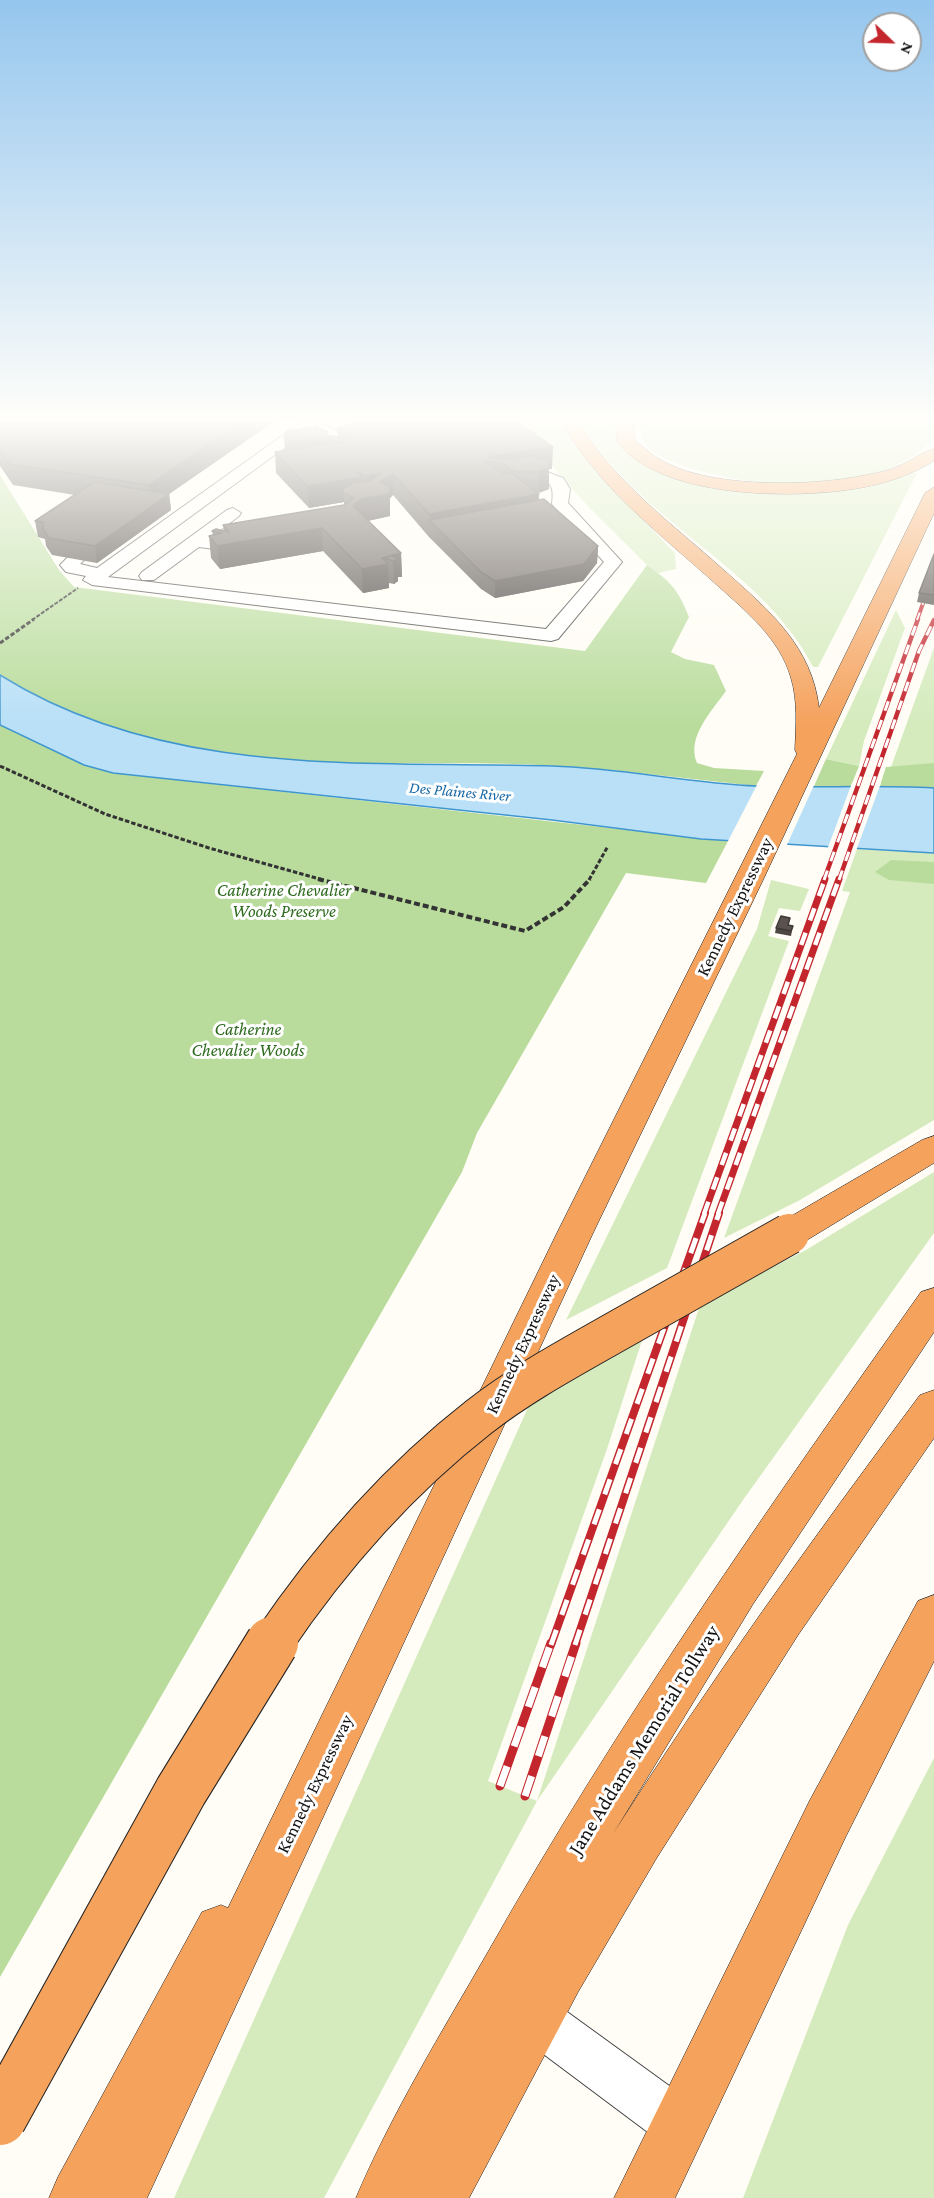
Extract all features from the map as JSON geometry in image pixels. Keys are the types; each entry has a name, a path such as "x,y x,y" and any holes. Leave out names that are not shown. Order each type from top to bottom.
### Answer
{"highway":[{"path":"658,521 762,615 783,638 796,657 807,695 806,760"},
{"name":"Kennedy Expressway","path":"116,2198 406,1593 575,1233 749,880 921,521"},
{"path":"0,2119 210,1739 253,1667 299,1601 374,1513 432,1456 478,1418 526,1385 934,1148"},
{"name":"Jane Addams Memorial Tollway","path":"386,2198 428,2114 557,1880 668,1698 763,1552 934,1302"},
{"path":"438,2198 502,2075 637,1842 822,1561 934,1406"},
{"path":"79,2198 406,1593"},
{"path":"644,2198 828,1818 934,1615"}],"street":[{"path":"95,582 178,521"},
{"path":"148,576 222,521"},
{"path":"76,559 69,565 72,568 95,582 125,592 156,596 187,593 551,635 613,562 575,521"},
{"path":"196,541 222,545 266,536"},
{"path":"535,2018 679,2124"}],"path":[{"path":"0,643 95,582"},
{"path":"0,766 105,814 209,848 391,900 525,931 543,923 571,903 588,885 608,846"}],"green space":[{"path":"0,521 28,521 59,570 74,587 585,651 647,565 673,587 689,617 671,652 685,659 714,665 726,691 698,734 695,744 697,763 714,768 764,771 756,786 557,766 310,762 239,756 167,744 98,723 31,693 0,675"},
{"path":"603,521 643,521 675,553 676,569 658,573"},
{"path":"671,521 893,521 818,667 813,667 795,638 774,612 724,564"},
{"path":"896,610 905,628 864,741 859,766 826,759"},
{"path":"934,648 934,788 880,786 886,767 891,767"},
{"name":"Catherine Chevalier Woods","path":"0,725 113,773 728,841 706,883 626,873 477,1133 462,1172 0,1977"},
{"path":"826,759 859,766 851,786 814,786"},
{"path":"934,763 934,788 880,786 886,767"},
{"path":"857,849 934,853 934,1120 800,1200 724,1238 850,892 842,891"},
{"path":"891,860 934,862 934,884 889,880 875,872"},
{"path":"771,880 809,889 800,911 779,908 768,936 789,941 667,1268 566,1320 757,929"},
{"path":"934,1172 934,1233 743,1500 537,1801 700,1305 806,1250"},
{"path":"644,1334 607,1449 488,1781 537,1801 324,2198 174,2198 530,1403"},
{"path":"934,1758 934,2198 743,2198 848,1925"}],"water":[{"name":"Des Plaines River","path":"0,675 64,709 130,732 198,748 268,758 339,762 578,767 757,786 934,788 934,853 701,839 552,820 113,773 84,765 0,725"}],"pier":[{"path":"758,783 815,783 786,847 727,843"},
{"path":"852,783 881,783 856,851 827,850"}],"building":[{"path":"35,521 131,521 95,546 49,538 43,529 43,522"},
{"path":"250,521 368,521 401,553 382,558 388,564 362,569 322,528 217,546 209,536 222,533 212,531 216,529 229,532 223,525"},
{"path":"430,521 569,521 598,546 584,564 495,581 481,572"},
{"path":"934,554 934,595 919,593"},
{"path":"390,556 398,558 393,561 385,558"},
{"path":"781,916 790,918 788,925 793,926 791,931 776,928"}],"railway":[{"path":"917,620 934,573"},
{"path":"824,880 918,619"},
{"path":"839,880 919,651 934,620"},
{"path":"704,1214 825,879"},
{"path":"718,1214 839,879"},
{"path":"551,1645 705,1213"},
{"path":"575,1645 719,1213"},
{"path":"500,1786 551,1643"},
{"path":"525,1796 576,1643"}],"park label":[{"name":"Catherine Chevalier Woods Preserve","path":"284,900"}]}
